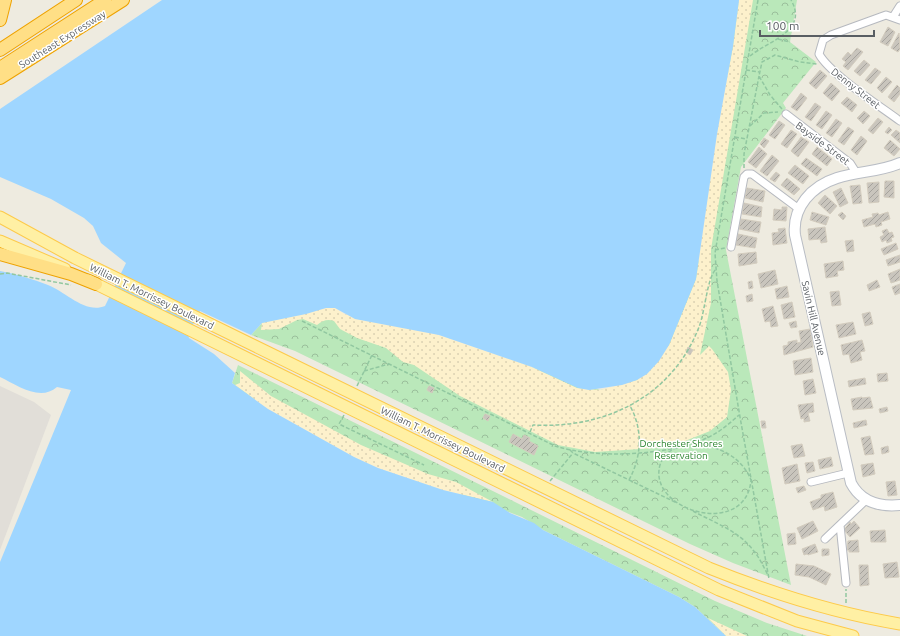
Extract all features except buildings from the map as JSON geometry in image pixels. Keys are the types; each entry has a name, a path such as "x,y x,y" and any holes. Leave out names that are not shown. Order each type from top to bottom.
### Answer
{"highway":[{"path":"0,20 5,0"},
{"path":"0,50 76,0"},
{"path":"0,61 96,0"},
{"path":"0,68 105,0"},
{"name":"Southeast Expressway","path":"0,78 123,0"},
{"path":"0,254 66,273 96,284"}],"main road":[{"name":"William T. Morrissey Boulevard","path":"0,217 62,252 709,568 762,589 813,605 847,614 900,624"},
{"name":"William T. Morrissey Boulevard","path":"0,241 26,251 96,284 726,593 797,621 853,636"}],"street":[{"path":"822,58 819,54 823,40 831,35 886,15 897,19 900,6"},
{"name":"Denny Street","path":"822,58 843,78 900,122"},
{"name":"Bayside Street","path":"786,114 850,163 857,174"},
{"name":"Savin Hill Avenue","path":"866,500 855,489 848,473 795,235 795,220 799,209 808,196 822,185 838,178 877,171 900,163"},
{"path":"731,247 744,177 747,174 752,174 799,209"},
{"path":"811,482 848,473"},
{"path":"825,539 866,500 878,504 900,505"},
{"path":"840,525 846,583"}],"path":[{"path":"570,450 572,453 734,533 754,550 770,579 739,415 716,269 715,250 758,0"},
{"path":"748,56 778,39 789,30 794,20 796,9 791,0"},
{"path":"778,39 790,42"},
{"path":"747,174 743,161 762,62 773,55 816,65 822,58"},
{"path":"746,70 759,72"},
{"path":"759,76 770,95 786,114"},
{"path":"750,126 767,112 786,114"},
{"path":"735,137 747,139"},
{"path":"715,250 731,247"},
{"path":"529,433 533,425 577,424 608,416 630,406 663,381 684,356 699,328 708,296 710,280 716,269"},
{"path":"0,274 7,273 63,285"},
{"path":"302,321 555,446 570,450 601,454 639,452 680,446 702,445 723,450 740,463 751,480 750,487 744,499 736,508 729,511 704,513 686,508 676,502 666,492 659,478 661,461 671,450 680,446 710,437 739,415"},
{"path":"352,394 372,355"},
{"path":"364,371 390,364"},
{"path":"629,480 636,466 639,452 639,428 630,406"},
{"path":"347,407 339,424 424,465"},
{"path":"550,482 572,453"},
{"path":"845,605 846,583"}],"shaded area":[{"path":"0,386 34,402 51,415 0,550"}],"green space":[{"name":"Dorchester Shores Reservation","path":"739,0 797,0 790,42 816,62 783,103 786,108 741,167 726,250 791,585 733,563 690,544 295,351 251,335 262,323 306,314 471,347 600,390 622,385 701,257"},
{"path":"238,365 715,601 767,623 807,636 726,636 695,607 679,597 543,530 522,517 465,496 250,397 232,383"}],"sand":[{"path":"739,0 753,0 711,249 711,303 700,355 709,346 712,349 728,372 731,390 727,417 710,431 680,443 655,448 595,452 558,445 460,396 414,365 403,362 386,348 357,338 340,329 334,321 326,320 317,325 303,319 297,320 279,329 261,330 262,323 326,308 335,308 344,314 439,335 532,367 577,388 600,390 637,380 669,345 696,279 717,134 733,46"},
{"path":"240,371 271,396 361,445 428,474 456,482 493,502 443,490 378,468 354,457 268,409 235,385 240,383"},
{"path":"708,618 747,636 726,636"}],"water":[{"path":"162,0 739,0 733,46 717,134 696,279 669,345 659,361 647,374 637,380 622,385 589,390 578,388 532,367 439,335 355,319 335,308 326,308 306,314 262,323 251,335 200,311 188,334 189,338 214,354 235,373 232,383 268,409 354,457 378,468 443,490 493,502 510,513 534,523 543,530 679,597 695,607 726,636 0,636 0,562 71,390 57,387 43,393 36,393 21,388 0,377 0,271 42,283 55,288 83,305 98,308 105,306 126,263 101,243 93,226 84,218 51,199 0,177 0,109"}]}
